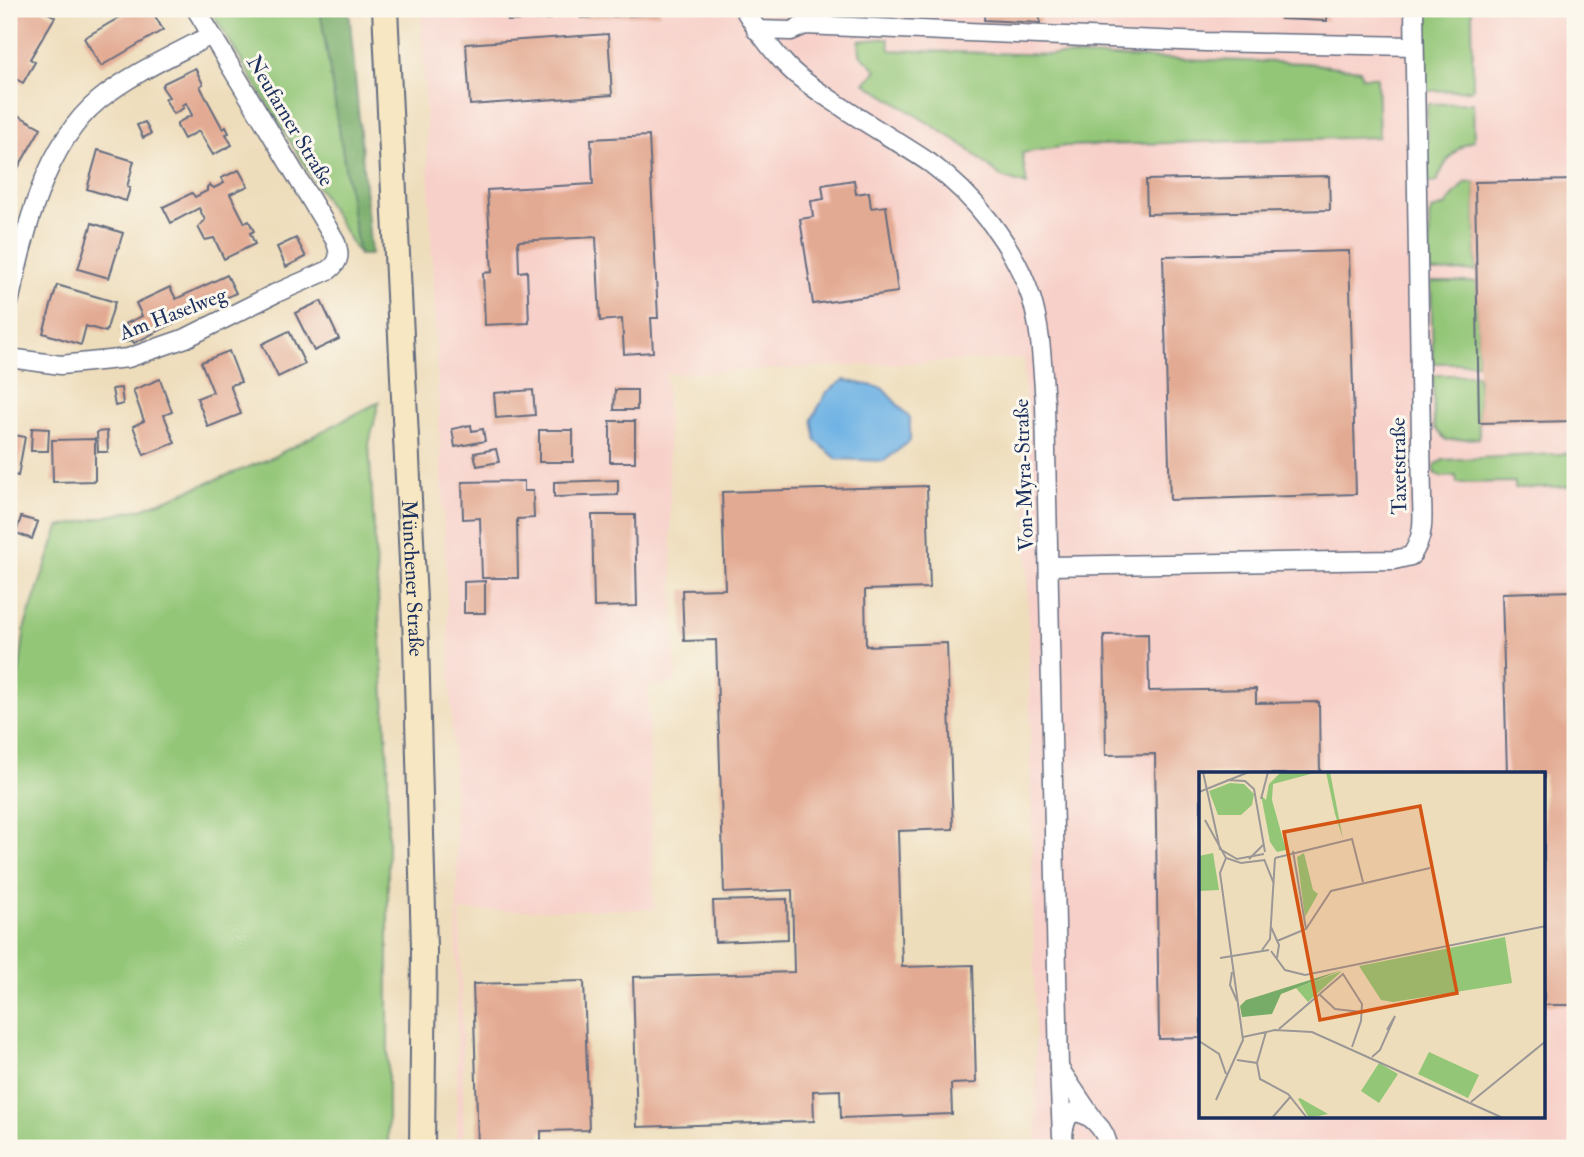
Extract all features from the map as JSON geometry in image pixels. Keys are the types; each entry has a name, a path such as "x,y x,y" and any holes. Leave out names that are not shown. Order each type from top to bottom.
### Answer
{"street":[{"name":"Neufarner Straße","path":"196,9 335,240 340,251 339,258"},
{"name":"Münchener Straße","path":"385,9 416,642 424,949 422,1148"},
{"name":"Von-Myra-Straße","path":"744,9 756,30 789,68 812,87 950,180 989,223 1018,265 1031,298 1040,335 1045,402 1059,1068 1063,1142"},
{"name":"Taxetstraße","path":"1049,566 1394,560 1412,556 1420,544 1423,534 1413,9"},
{"path":"756,30 791,31 805,25 1205,42 1414,46"},
{"path":"9,303 38,197 65,140 99,100 128,80 211,35"},
{"name":"Am Haselweg","path":"9,358 61,365 128,358 186,338 223,321 274,294 329,270 339,258"},
{"path":"1059,1068 1105,1135 1108,1148"},
{"name":"Von-Myra-Straße","path":"1063,1142 1070,1113 1077,1111 1096,1123"}],"shaded area":[{"path":"421,9 1575,9 1575,1146 1037,1148 1024,358 666,374 676,684 648,686 654,909 460,911 464,1148 457,1148 457,875"}],"green space":[{"path":"210,9 320,9 359,255"},
{"path":"320,9 349,9 371,255 359,255"},
{"path":"1426,9 1472,9 1473,90 1426,91"},
{"path":"888,38 890,50 1306,63 1360,70 1362,77 1377,77 1379,137 1066,146 1022,153 1027,185 1001,177 963,145 865,83 877,70 860,54 859,41"},
{"path":"1473,103 1474,140 1451,156 1437,182 1428,183 1427,104"},
{"path":"1475,182 1476,271 1430,272 1429,217 1432,210 1445,206 1464,183"},
{"path":"1431,282 1477,282 1478,363 1433,363"},
{"path":"1433,375 1478,375 1479,438 1446,440 1434,427"},
{"path":"379,402 369,444 388,764 388,1148 9,1148 11,737 25,626 59,527 144,508 269,459"},
{"path":"1575,453 1575,486 1515,488 1515,482 1457,483 1456,476 1442,477 1434,473 1435,465 1443,460"}],"water":[{"path":"844,380 882,388 910,418 910,441 884,461 837,459 816,441 812,419 827,392"}],"building":[{"path":"15,9 41,9 55,17 30,59 35,62 23,83 9,75 9,19"},
{"path":"134,9 151,9 163,30 101,66 84,38"},
{"path":"507,9 550,9 551,19 508,21"},
{"path":"581,9 660,9 660,14 581,18"},
{"path":"815,9 863,9 865,18 816,17"},
{"path":"985,9 1040,9 1040,23 984,20"},
{"path":"1281,9 1327,9 1327,21 1280,19"},
{"path":"608,34 612,95 470,105 466,44"},
{"path":"195,68 203,84 200,86 223,129 226,127 229,133 226,134 232,145 213,155 199,131 184,139 177,123 192,115 186,103 182,105 184,108 173,114 165,99 169,97 162,87 164,83"},
{"path":"14,113 41,128 14,175 9,172 9,123"},
{"path":"145,122 151,134 143,138 137,125"},
{"path":"649,136 658,318 651,318 653,352 624,354 622,319 600,321 596,237 518,241 519,272 527,271 529,323 485,325 483,273 492,272 487,190 593,184 591,139"},
{"path":"98,150 134,161 126,201 87,189"},
{"path":"239,170 248,186 230,194 245,223 249,221 254,231 250,233 255,244 224,259 214,238 205,240 198,227 205,220 199,208 171,223 163,207 192,193 195,197 207,191 210,185 214,188 224,183 221,178"},
{"path":"1329,176 1330,210 1147,214 1146,180"},
{"path":"854,180 856,194 869,192 871,208 886,206 898,292 813,304 800,219 813,217 811,201 824,199 822,185"},
{"path":"1575,180 1575,421 1479,423 1475,182"},
{"path":"92,223 123,233 109,278 78,269"},
{"path":"296,238 306,257 286,267 277,247"},
{"path":"1349,251 1356,494 1170,500 1163,256"},
{"path":"227,275 236,293 134,343 132,340 126,342 120,330 127,327 125,324 142,316 136,303 170,287 176,299"},
{"path":"57,285 115,302 106,332 86,326 81,345 43,333"},
{"path":"321,301 339,339 314,351 295,313"},
{"path":"289,331 305,364 278,377 262,344"},
{"path":"229,351 241,382 230,385 241,414 208,427 197,398 213,392 201,362"},
{"path":"160,379 172,412 164,415 175,443 144,455 133,426 144,421 133,390"},
{"path":"121,388 123,404 115,406 112,389"},
{"path":"533,390 535,415 496,418 494,393"},
{"path":"615,390 637,390 637,410 614,410"},
{"path":"610,421 635,421 635,462 610,462"},
{"path":"471,425 472,431 483,429 485,441 455,447 452,429"},
{"path":"32,428 49,429 48,451 31,451"},
{"path":"539,430 573,430 573,462 539,462"},
{"path":"107,431 108,452 98,452 97,432"},
{"path":"9,434 25,437 18,476 9,474"},
{"path":"95,439 95,481 53,482 52,440"},
{"path":"496,449 499,462 477,466 474,453"},
{"path":"618,480 618,495 554,497 554,482"},
{"path":"524,481 524,491 533,491 534,518 517,519 518,578 482,578 480,518 463,519 462,482"},
{"path":"927,486 930,588 865,590 866,646 947,643 953,829 898,831 902,967 973,965 976,1083 951,1084 952,1114 841,1118 840,1090 813,1091 814,1121 637,1127 633,977 794,972 792,890 724,893 716,640 684,641 682,590 725,589 722,492"},
{"path":"592,515 635,515 637,606 594,607"},
{"path":"21,517 38,522 32,539 16,533"},
{"path":"485,581 485,613 464,613 464,582"},
{"path":"1575,591 1575,1005 1546,1005 1546,772 1507,772 1502,593"},
{"path":"1148,634 1149,691 1256,689 1256,703 1319,702 1320,772 1199,772 1199,1038 1159,1039 1155,754 1106,755 1104,635"},
{"path":"787,899 788,939 715,942 713,901"},
{"path":"584,981 589,1130 541,1131 541,1148 478,1148 473,984"}]}
